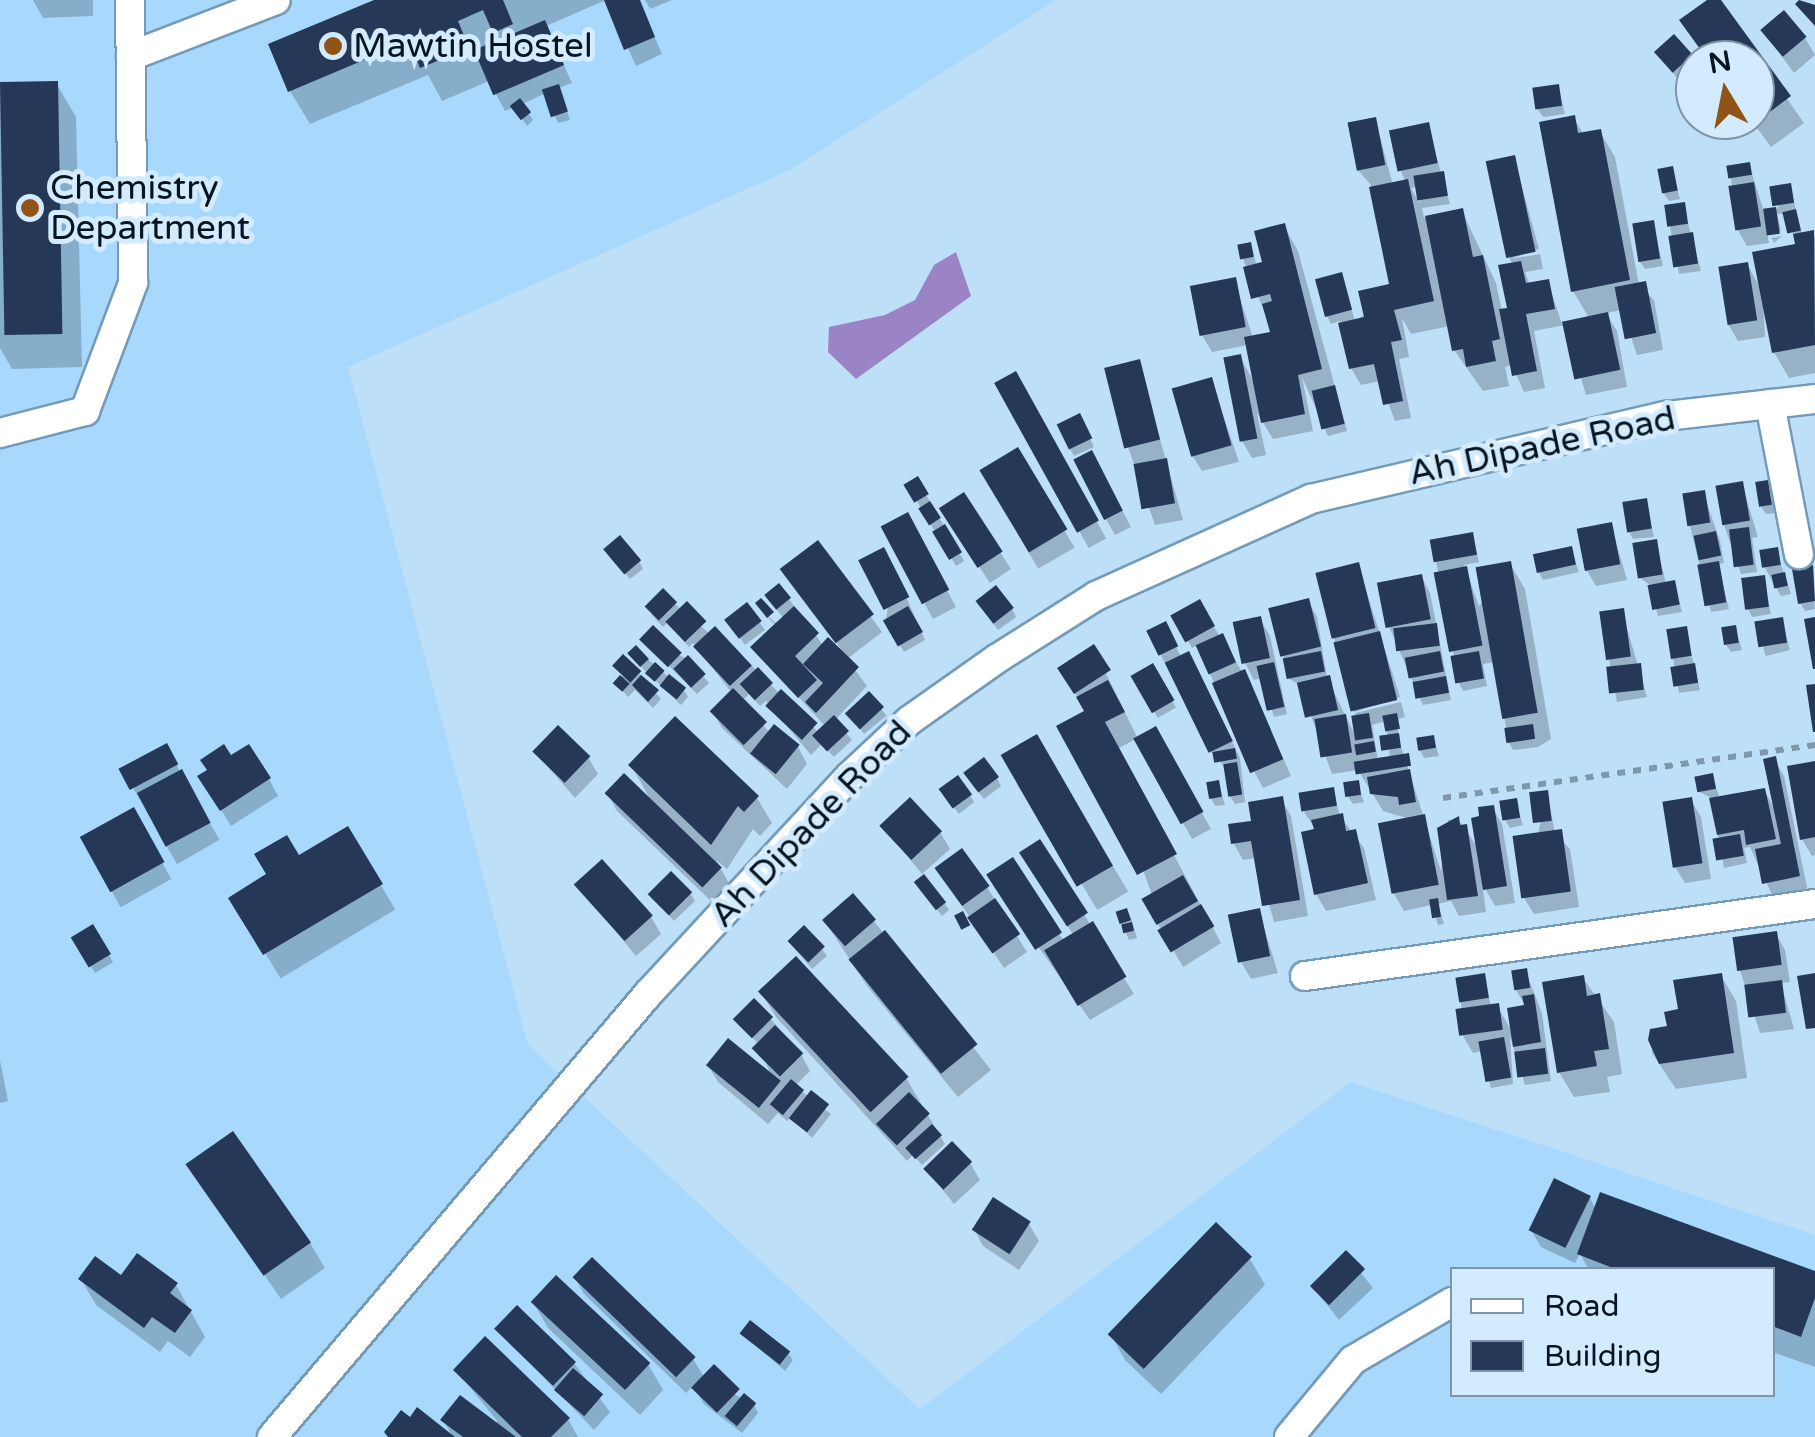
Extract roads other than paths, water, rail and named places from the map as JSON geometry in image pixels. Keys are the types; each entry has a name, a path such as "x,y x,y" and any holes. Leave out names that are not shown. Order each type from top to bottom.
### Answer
{"street":[{"path":"0,433 85,411 134,282 130,0"},
{"path":"132,56 276,0"},
{"name":"Ah Dipade Road","path":"272,1437 648,994 849,778 910,720 998,658 1096,596 1311,499 1496,452 1666,416 1815,399"},
{"path":"1770,404 1799,554"},
{"path":"1305,976 1815,904"},
{"path":"1289,1437 1354,1360 1450,1303"}],"place":[{"name":"Mawtin Hostel","path":"333,46"},
{"name":"Chemistry Department","path":"30,208"}]}
